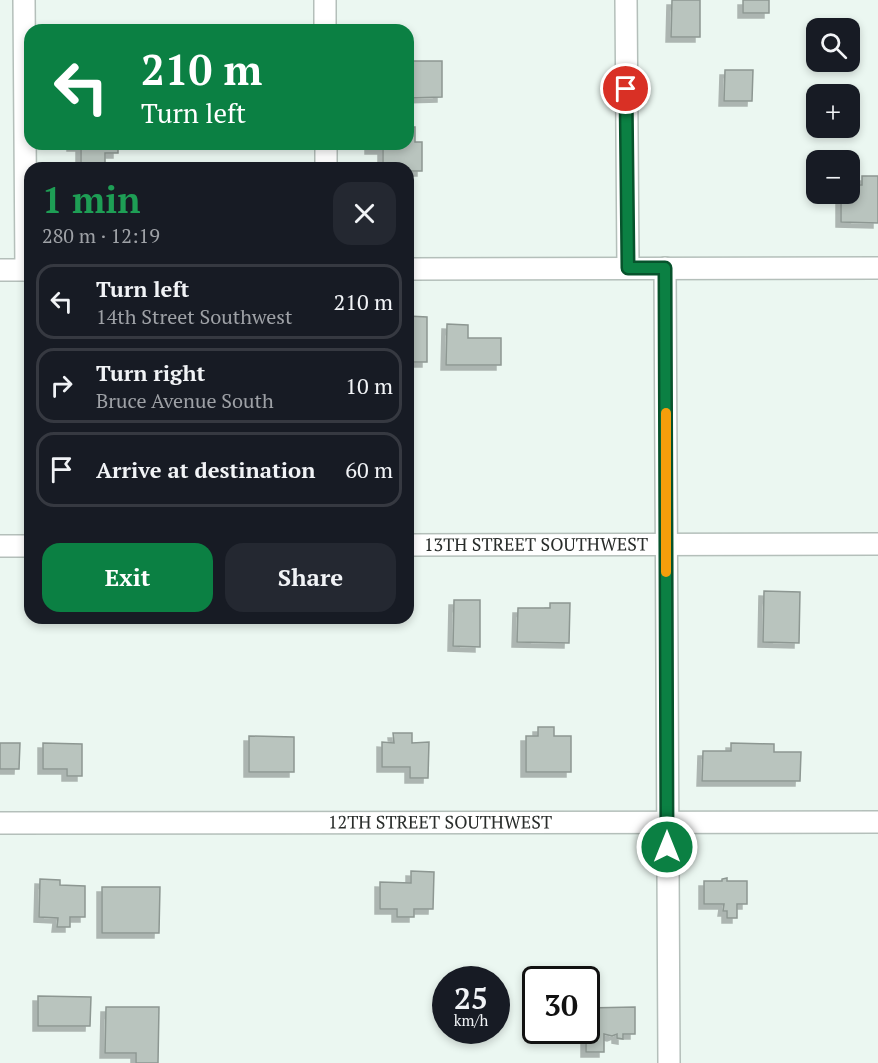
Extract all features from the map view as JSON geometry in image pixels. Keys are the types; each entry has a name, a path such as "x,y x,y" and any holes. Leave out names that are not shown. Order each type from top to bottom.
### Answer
{"street":[{"path":"24,0 24,24"},
{"path":"325,0 326,24"},
{"path":"626,0 628,268"},
{"path":"665,268 669,1063"},
{"path":"414,269 878,268"},
{"path":"0,270 24,270"},
{"name":"13TH STREET SOUTHWEST","path":"414,545 878,544"},
{"path":"0,546 24,546"},
{"name":"12TH STREET SOUTHWEST","path":"0,824 878,822"}],"building":[{"path":"672,0 700,0 700,37 671,37"},
{"path":"743,0 769,0 769,13 743,13"},
{"path":"414,61 442,61 442,97 414,98"},
{"path":"725,70 753,70 752,101 724,101"},
{"path":"415,127 415,142 422,142 422,171 414,171 414,162 383,162 383,150 414,150"},
{"path":"81,150 118,150 118,153 105,153 105,162 81,162"},
{"path":"862,176 878,176 878,223 841,222 841,204 860,204 860,185 862,185"},
{"path":"414,316 427,317 427,362 414,362"},
{"path":"447,324 468,325 468,338 501,338 501,365 446,365"},
{"path":"764,591 800,592 799,643 763,642"},
{"path":"454,600 480,600 480,647 453,646"},
{"path":"550,603 570,603 569,643 517,642 518,608 550,608"},
{"path":"538,727 554,727 554,736 571,736 571,772 526,772 526,736 538,736"},
{"path":"393,733 412,733 412,743 429,742 428,778 410,778 410,767 382,767 382,742 394,743"},
{"path":"249,736 294,737 294,772 249,772"},
{"path":"0,743 20,743 19,769 0,769"},
{"path":"43,743 82,744 82,776 67,776 67,769 43,769"},
{"path":"731,743 774,744 774,752 801,752 800,781 702,781 703,751 731,751"},
{"path":"411,871 434,872 433,909 414,909 414,917 397,917 397,909 380,909 380,882 411,883"},
{"path":"727,878 727,881 747,881 747,904 737,904 737,918 727,918 727,911 723,911 724,904 704,904 704,881 722,881"},
{"path":"40,879 60,880 60,885 85,886 85,917 70,917 70,927 57,927 58,918 39,917"},
{"path":"102,887 160,887 159,933 102,933"},
{"path":"38,996 91,997 90,1026 38,1026"},
{"path":"106,1007 159,1007 158,1063 136,1063 136,1053 105,1053"},
{"path":"635,1007 635,1034 623,1034 623,1039 617,1038 617,1034 612,1036 604,1034 604,1052 586,1052 586,1044 600,1044 600,1008"}],"slow traffic":[{"path":"666,413 666,572"}],"route":[{"path":"626,89 628,268 665,268 667,847"}]}
